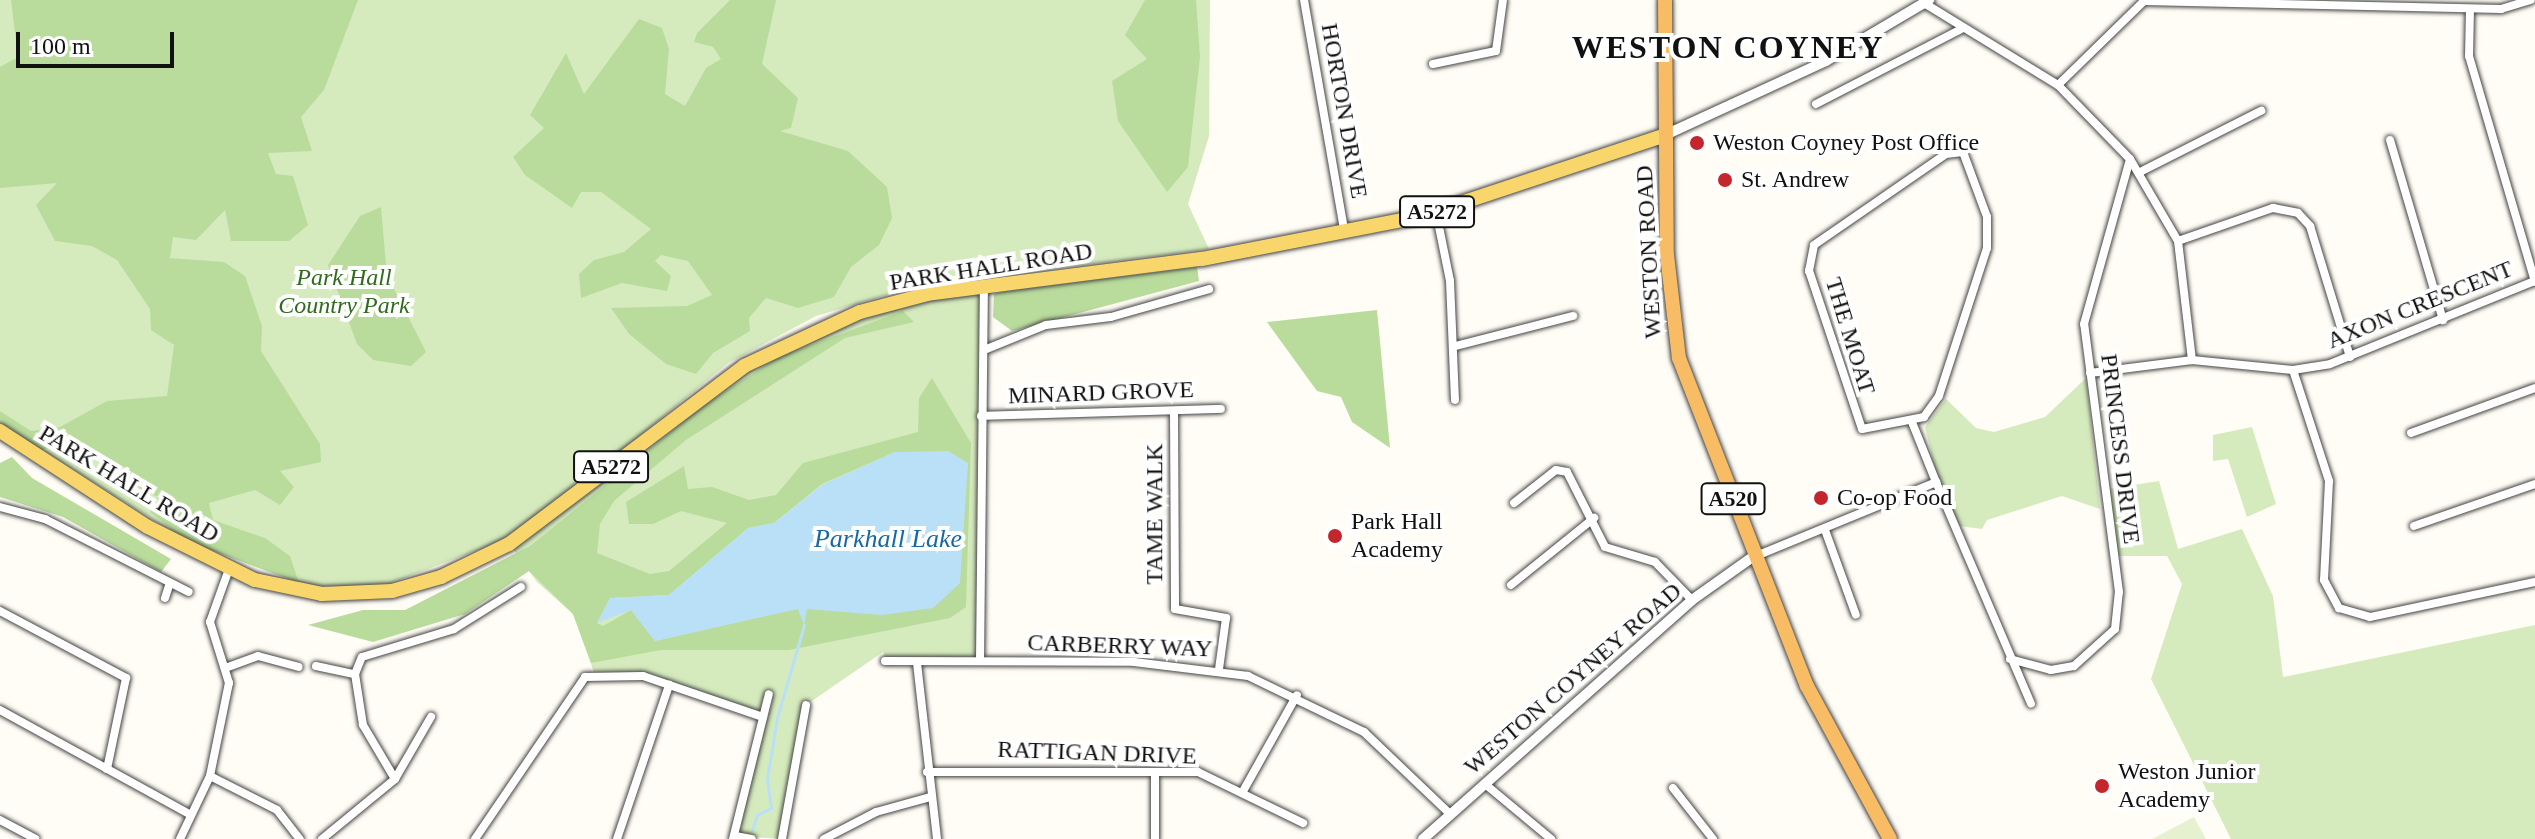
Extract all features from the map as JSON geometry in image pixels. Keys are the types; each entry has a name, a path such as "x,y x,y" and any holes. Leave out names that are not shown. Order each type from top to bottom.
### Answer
{"highway":[{"name":"WESTON ROAD","path":"1665,0 1665,135 1679,358 1754,556 1819,714 1890,839"}],"main road":[{"name":"PARK HALL ROAD","path":"0,431 131,517 229,569 322,594 372,594 441,577 537,526 687,405 780,346 860,312 984,286 1202,259 1436,212 1665,135"}],"street":[{"name":"HORTON DRIVE","path":"1304,0 1344,230"},
{"path":"1433,64 1496,51 1503,0"},
{"path":"2058,85 2144,1 2470,9 2531,0"},
{"path":"1665,135 1826,61 1927,2 1961,29 2058,85 2140,172 2178,241 2192,360"},
{"path":"2470,9 2469,56 2535,282"},
{"path":"1816,104 1961,29"},
{"path":"2245,105 2250,116"},
{"path":"2140,172 2261,111"},
{"path":"2390,140 2443,320"},
{"name":"THE MOAT","path":"1963,152 1987,217 1987,248 1933,409 1912,422 1876,430 1854,419 1809,271 1810,255 1820,236 1946,154 1963,152"},
{"name":"PRINCESS DRIVE","path":"2010,659 2027,667 2074,666 2115,629 2119,592 2090,373 2086,300 2130,159"},
{"path":"2178,241 2273,208 2298,213 2310,226 2350,357"},
{"path":"1436,212 1456,346 1455,400"},
{"name":"AXON CRESCENT","path":"2090,373 2192,360 2293,370 2350,357 2535,282"},
{"path":"980,661 984,286"},
{"path":"984,350 1046,325 1111,317 1209,289"},
{"path":"1456,346 1573,316"},
{"path":"2293,370 2329,481 2324,580 2339,608 2370,617 2535,582"},
{"path":"2411,433 2535,388"},
{"name":"MINARD GROVE","path":"981,416 1221,409"},
{"name":"TAME WALK","path":"1174,411 1175,609 1226,618 1219,669"},
{"path":"1912,422 2031,704"},
{"path":"1514,503 1556,470 1567,472 1594,518 1605,547 1655,562 1692,600"},
{"path":"1754,556 1825,530 1936,482"},
{"path":"2414,526 2535,484"},
{"path":"0,507 45,519 189,592"},
{"path":"1511,585 1594,518"},
{"path":"1825,530 1856,615"},
{"name":"WESTON COYNEY ROAD","path":"1423,839 1692,600 1754,556"},
{"path":"180,839 210,776 228,667 210,622 229,569"},
{"path":"165,598 170,583"},
{"path":"395,779 368,739 355,674 372,650 454,629 521,587"},
{"path":"0,611 126,678 107,769"},
{"path":"228,667 258,656 299,667"},
{"name":"CARBERRY WAY","path":"885,661 1219,669 1297,695 1395,756 1450,814"},
{"path":"917,663 937,839"},
{"path":"316,666 355,674"},
{"path":"475,839 577,683 595,675 669,685 763,717"},
{"path":"617,839 669,685"},
{"path":"752,839 734,837 769,694"},
{"path":"1242,793 1297,695"},
{"path":"782,839 806,705"},
{"path":"0,710 191,815"},
{"path":"322,839 395,779 431,717"},
{"name":"RATTIGAN DRIVE","path":"927,772 1198,772 1303,823"},
{"path":"1155,772 1155,839"},
{"path":"210,776 277,810 300,839"},
{"path":"1485,784 1551,839"},
{"path":"1673,788 1713,839"},
{"path":"824,839 876,812 930,797"},
{"path":"0,820 35,839"}],"green space":[{"name":"Park Hall Country Park","path":"0,0 1210,0 1209,136 1188,204 1209,249 913,287 816,316 728,363 557,504 496,543 383,586 311,586 187,541 0,423"},
{"path":"11,0 358,0 324,90 301,117 312,151 268,153 276,174 293,176 308,225 289,241 231,241 225,210 196,240 173,237 170,258 224,262 245,276 262,326 261,351 320,444 321,462 280,471 294,487 280,505 255,490 209,503 213,520 265,538 290,556 299,583 187,541 150,512 158,497 111,476 95,457 66,444 41,450 0,423 0,411 31,431 60,427 107,401 167,396 174,345 151,330 150,309 117,260 92,246 55,241 36,205 57,183 0,188 0,67 18,57"},
{"path":"730,0 776,0 762,64 798,98 791,128 780,131 848,151 887,187 892,218 879,245 851,267 834,297 798,308 766,298 749,318 750,331 713,353 696,374 666,364 629,334 611,308 687,306 712,295 688,261 661,255 655,261 671,276 667,291 622,283 581,298 579,274 594,260 624,252 651,229 601,192 581,192 572,208 525,175 513,157 544,128 530,115 566,53 584,94 639,19 662,28 669,49 665,94 685,106 706,68 721,59 713,47 694,42 697,33"},
{"path":"1145,0 1196,0 1200,57 1188,167 1167,192 1118,121 1112,81 1147,59 1125,35"},
{"path":"381,207 387,275 426,352 411,366 373,360 357,344 328,265 360,216"},
{"path":"1197,267 1199,281 1012,331 993,317 994,294 1005,291"},
{"path":"984,286 980,661 885,658 883,652 806,705 782,839 735,836 763,717 643,677 595,675 573,614 537,582 509,544 683,409 824,325"},
{"path":"1377,310 1390,448 1352,422 1341,397 1317,391 1267,322"},
{"path":"903,311 914,322 845,338 686,440 614,501 600,524 597,553 650,574 669,571 727,523 681,511 653,524 629,524 626,502 684,466 688,489 712,487 749,500 776,495 803,463 918,432 919,398 932,378 971,443 966,607 950,618 789,650 661,650 591,663 573,614 529,571 465,614 373,642 308,625 363,610 405,610 530,546 706,404 779,357","holes":["895,452 882,615 862,608 806,609 806,615 799,608 655,641 631,610 603,626 597,623 610,598 669,595 748,528 774,523 822,484"]},
{"path":"2086,378 2100,509 2062,496 1987,520 1982,529 1960,526 1936,474 1925,427 1946,399 1976,428 1994,432 2045,417"},
{"path":"2252,427 2276,504 2247,517 2228,459 2213,461 2213,435"},
{"path":"12,457 32,478 171,559 161,572 63,517 0,497 0,463"},
{"path":"2159,481 2178,549 2242,529 2273,596 2283,677 2535,625 2535,839 2231,839 2151,679 2182,584 2167,556 2114,556 2108,489"},
{"path":"2194,817 2206,839 2152,839"}],"water":[{"name":"Parkhall Lake","path":"948,451 968,463 960,583 933,608 882,615 807,609 804,625 798,609 655,641 631,610 597,623 610,598 669,595 748,528 774,523 822,485 895,452"}],"waterway":[{"path":"752,830 757,815 771,808 767,779 777,718 804,625"}],"place":[{"name":"Weston Coyney Post Office","path":"1697,143"},
{"name":"St. Andrew","path":"1725,180"},
{"name":"Co-op Food","path":"1821,498"},
{"name":"Park Hall Academy","path":"1335,536"},
{"name":"Weston Junior Academy","path":"2102,786"}],"district":[{"name":"WESTON COYNEY","path":"1728,47"}]}
